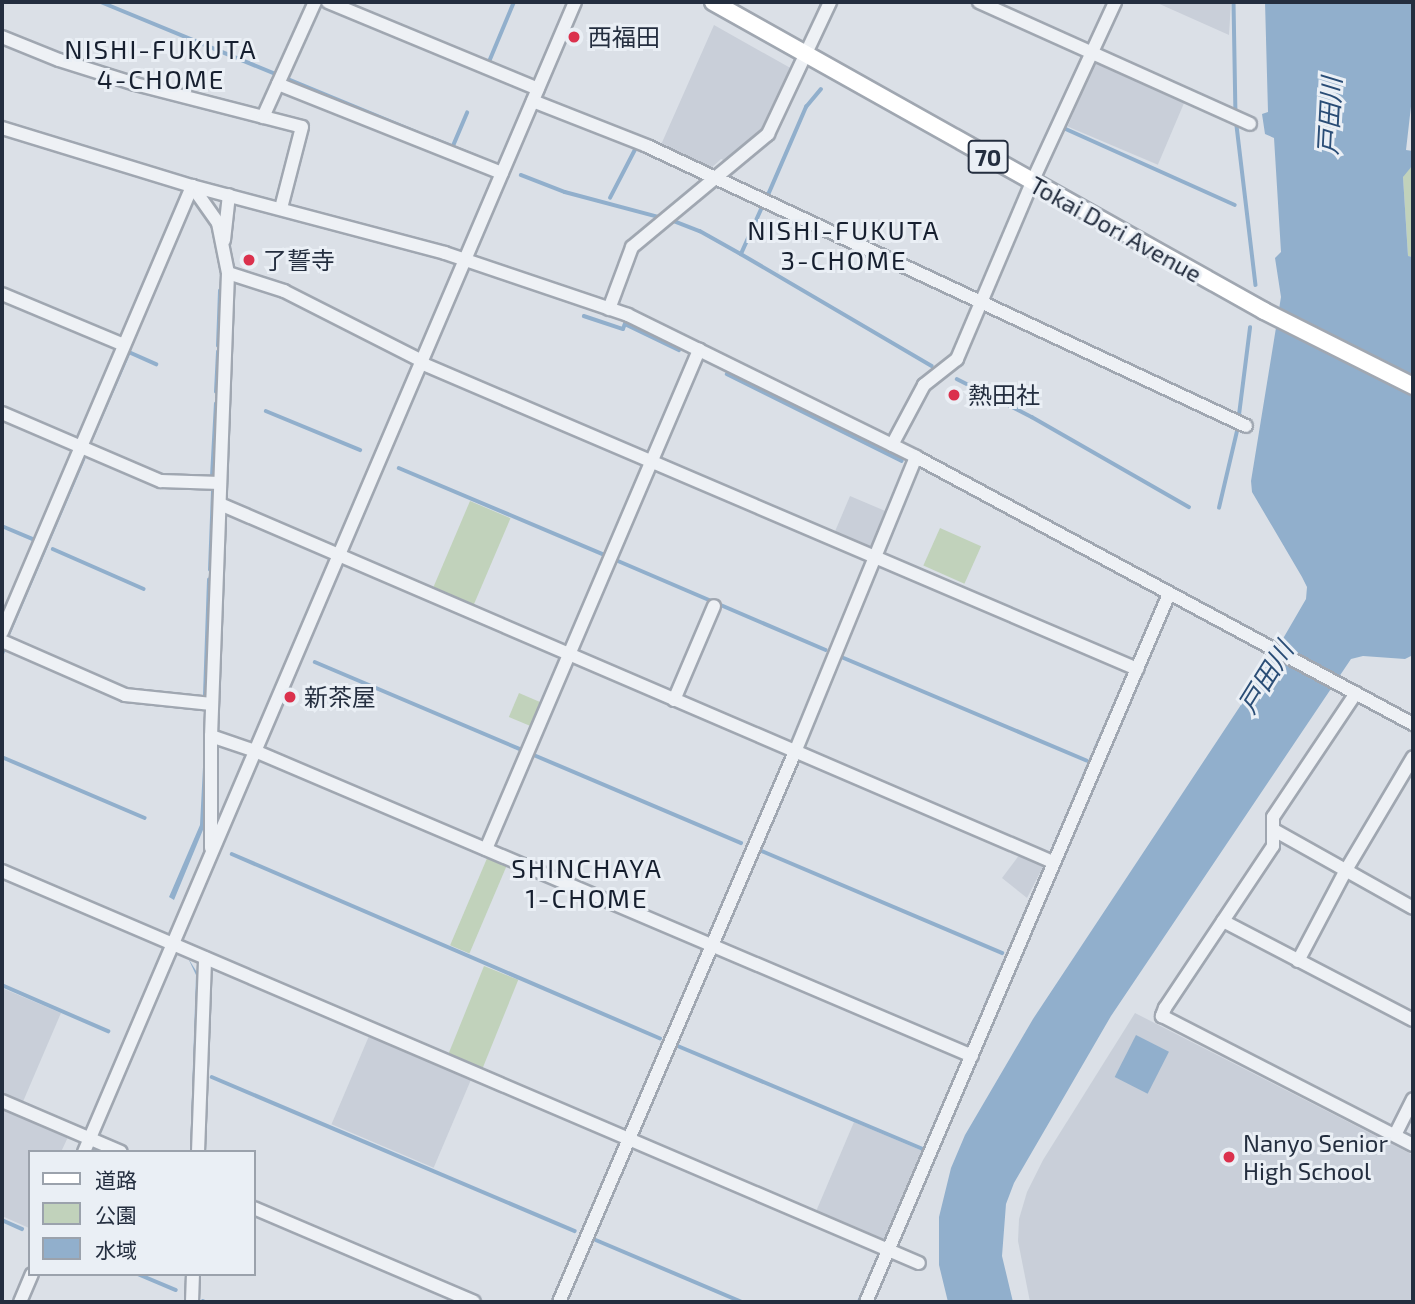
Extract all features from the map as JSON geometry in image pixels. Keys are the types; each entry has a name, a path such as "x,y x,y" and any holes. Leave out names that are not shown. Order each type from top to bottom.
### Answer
{"main road":[{"name":"Tokai Dori Avenue","path":"721,4 1265,312 1413,386"}],"street":[{"path":"263,117 315,2"},
{"path":"328,2 719,178 1246,426"},
{"path":"85,1150 575,2"},
{"path":"609,309 632,247 719,178 768,134 830,2"},
{"path":"979,2 1250,124"},
{"path":"892,445 924,385 957,359 1032,182 1115,2"},
{"path":"2,37 59,60 135,84 302,127 281,208"},
{"path":"280,78 502,173"},
{"path":"2,128 192,186 465,260 609,309 699,350 916,457 1169,594 1269,644 1413,724"},
{"path":"192,186 218,223 228,272 211,736 211,854"},
{"path":"2,632 192,186"},
{"path":"224,243 229,195"},
{"path":"228,272 284,291 421,362 1137,669"},
{"path":"2,294 124,345"},
{"path":"486,849 699,350"},
{"path":"2,413 161,481 220,483"},
{"path":"559,1302 795,752 916,457"},
{"path":"220,504 338,557 1053,862"},
{"path":"866,1302 1169,594"},
{"path":"674,700 713,606"},
{"path":"2,641 125,695 212,704"},
{"path":"1356,693 1273,817 1273,846 1162,1016 1413,1145"},
{"path":"211,736 256,751 972,1056"},
{"path":"1298,961 1346,870 1413,757"},
{"path":"1274,830 1413,908"},
{"path":"2,872 919,1263"},
{"path":"1223,921 1413,1020"},
{"path":"198,1150 205,958"},
{"path":"1395,1135 1413,1099"},
{"path":"2,1101 117,1150"},
{"path":"256,1209 474,1302"},
{"path":"20,1302 31,1276"},
{"path":"192,1302 193,1276"}],"shaded area":[{"path":"1155,2 1231,2 1229,35"},
{"path":"714,25 794,70 769,125 730,163 721,159 709,170 660,147"},
{"path":"1095,62 1185,100 1158,165 1068,126"},
{"path":"850,496 886,511 871,547 835,532"},
{"path":"1020,854 1044,865 1027,898 1002,878"},
{"path":"2,988 61,1013 22,1104 2,1096"},
{"name":"Nanyo Senior High School","path":"1135,1013 1413,1155 1413,1302 1030,1302 1018,1241 1019,1219 1027,1192 1043,1160"},
{"path":"369,1036 471,1079 434,1168 331,1124"},
{"path":"2,1109 68,1137 62,1150 28,1150 28,1228 2,1216"},
{"path":"854,1122 923,1151 885,1241 816,1211"}],"green space":[{"path":"1413,167 1413,257 1408,256 1403,177 1407,168"},
{"path":"470,501 511,518 473,607 432,589"},
{"path":"940,528 981,546 964,584 923,565"},
{"path":"519,693 543,703 533,727 509,717"},
{"path":"488,856 507,864 469,953 450,945"},
{"path":"484,966 518,980 483,1068 448,1054"}],"water":[{"name":"戸田川","path":"1265,2 1413,2 1413,89 1406,150 1413,151 1412,166 1403,177 1408,256 1413,257 1413,655 1405,659 1363,656 1351,659 1111,1016 1014,1183 1006,1204 1002,1256 1013,1302 948,1302 939,1265 939,1217 951,1168 965,1135 1033,1019 1270,661 1306,599 1307,587 1252,492 1251,481 1281,297 1275,258 1281,252 1274,138 1265,134 1262,114 1268,112"},
{"path":"206,709 209,709 205,825 174,900 169,897 200,825"},
{"path":"188,958 198,974 194,1150 190,1150 196,975"},
{"path":"1136,1035 1169,1052 1148,1094 1115,1077"}],"waterway":[{"path":"101,2 417,132"},
{"path":"489,62 514,2"},
{"path":"817,16 823,2"},
{"path":"1234,2 1236,113"},
{"path":"768,195 806,107 821,89"},
{"path":"453,146 467,113"},
{"path":"1237,126 1256,285"},
{"path":"1066,129 1235,205"},
{"path":"432,138 476,156"},
{"path":"610,198 637,146"},
{"path":"521,175 565,192 663,218"},
{"path":"741,254 763,205"},
{"path":"671,220 700,231 932,366"},
{"path":"218,346 220,291"},
{"path":"584,316 623,329 625,324 679,350"},
{"path":"1239,415 1250,328"},
{"path":"92,437 129,352 156,364"},
{"path":"216,392 218,352"},
{"path":"727,374 902,461"},
{"path":"957,379 1032,417 1189,507"},
{"path":"212,477 216,404"},
{"path":"266,411 360,450"},
{"path":"1219,508 1237,431"},
{"path":"7,637 83,460"},
{"path":"399,468 605,555"},
{"path":"210,570 213,491"},
{"path":"2,526 33,539"},
{"path":"53,549 144,589"},
{"path":"616,560 826,650"},
{"path":"205,695 209,580"},
{"path":"2,654 4,649"},
{"path":"844,658 1086,760"},
{"path":"315,662 522,750"},
{"path":"1095,750 1118,698"},
{"path":"534,755 741,843"},
{"path":"2,757 145,818"},
{"path":"1051,855 1092,757"},
{"path":"762,851 1002,953"},
{"path":"232,854 660,1038"},
{"path":"986,1005 1046,866"},
{"path":"2,985 108,1031"},
{"path":"678,1046 925,1150"},
{"path":"212,1077 575,1231"},
{"path":"2,1220 22,1229"},
{"path":"596,1240 742,1302"},
{"path":"859,1302 880,1254"},
{"path":"143,1276 176,1290"}],"place":[{"name":"西福田","path":"574,37"},
{"name":"了誓寺","path":"249,260"},
{"name":"熱田社","path":"954,395"},
{"name":"新茶屋","path":"290,697"},
{"name":"Nanyo Senior High School","path":"1229,1157"}],"district":[{"name":"NISHI-FUKUTA 4-CHOME","path":"161,64"},
{"name":"NISHI-FUKUTA 3-CHOME","path":"844,245"},
{"name":"SHINCHAYA 1-CHOME","path":"587,883"}]}
